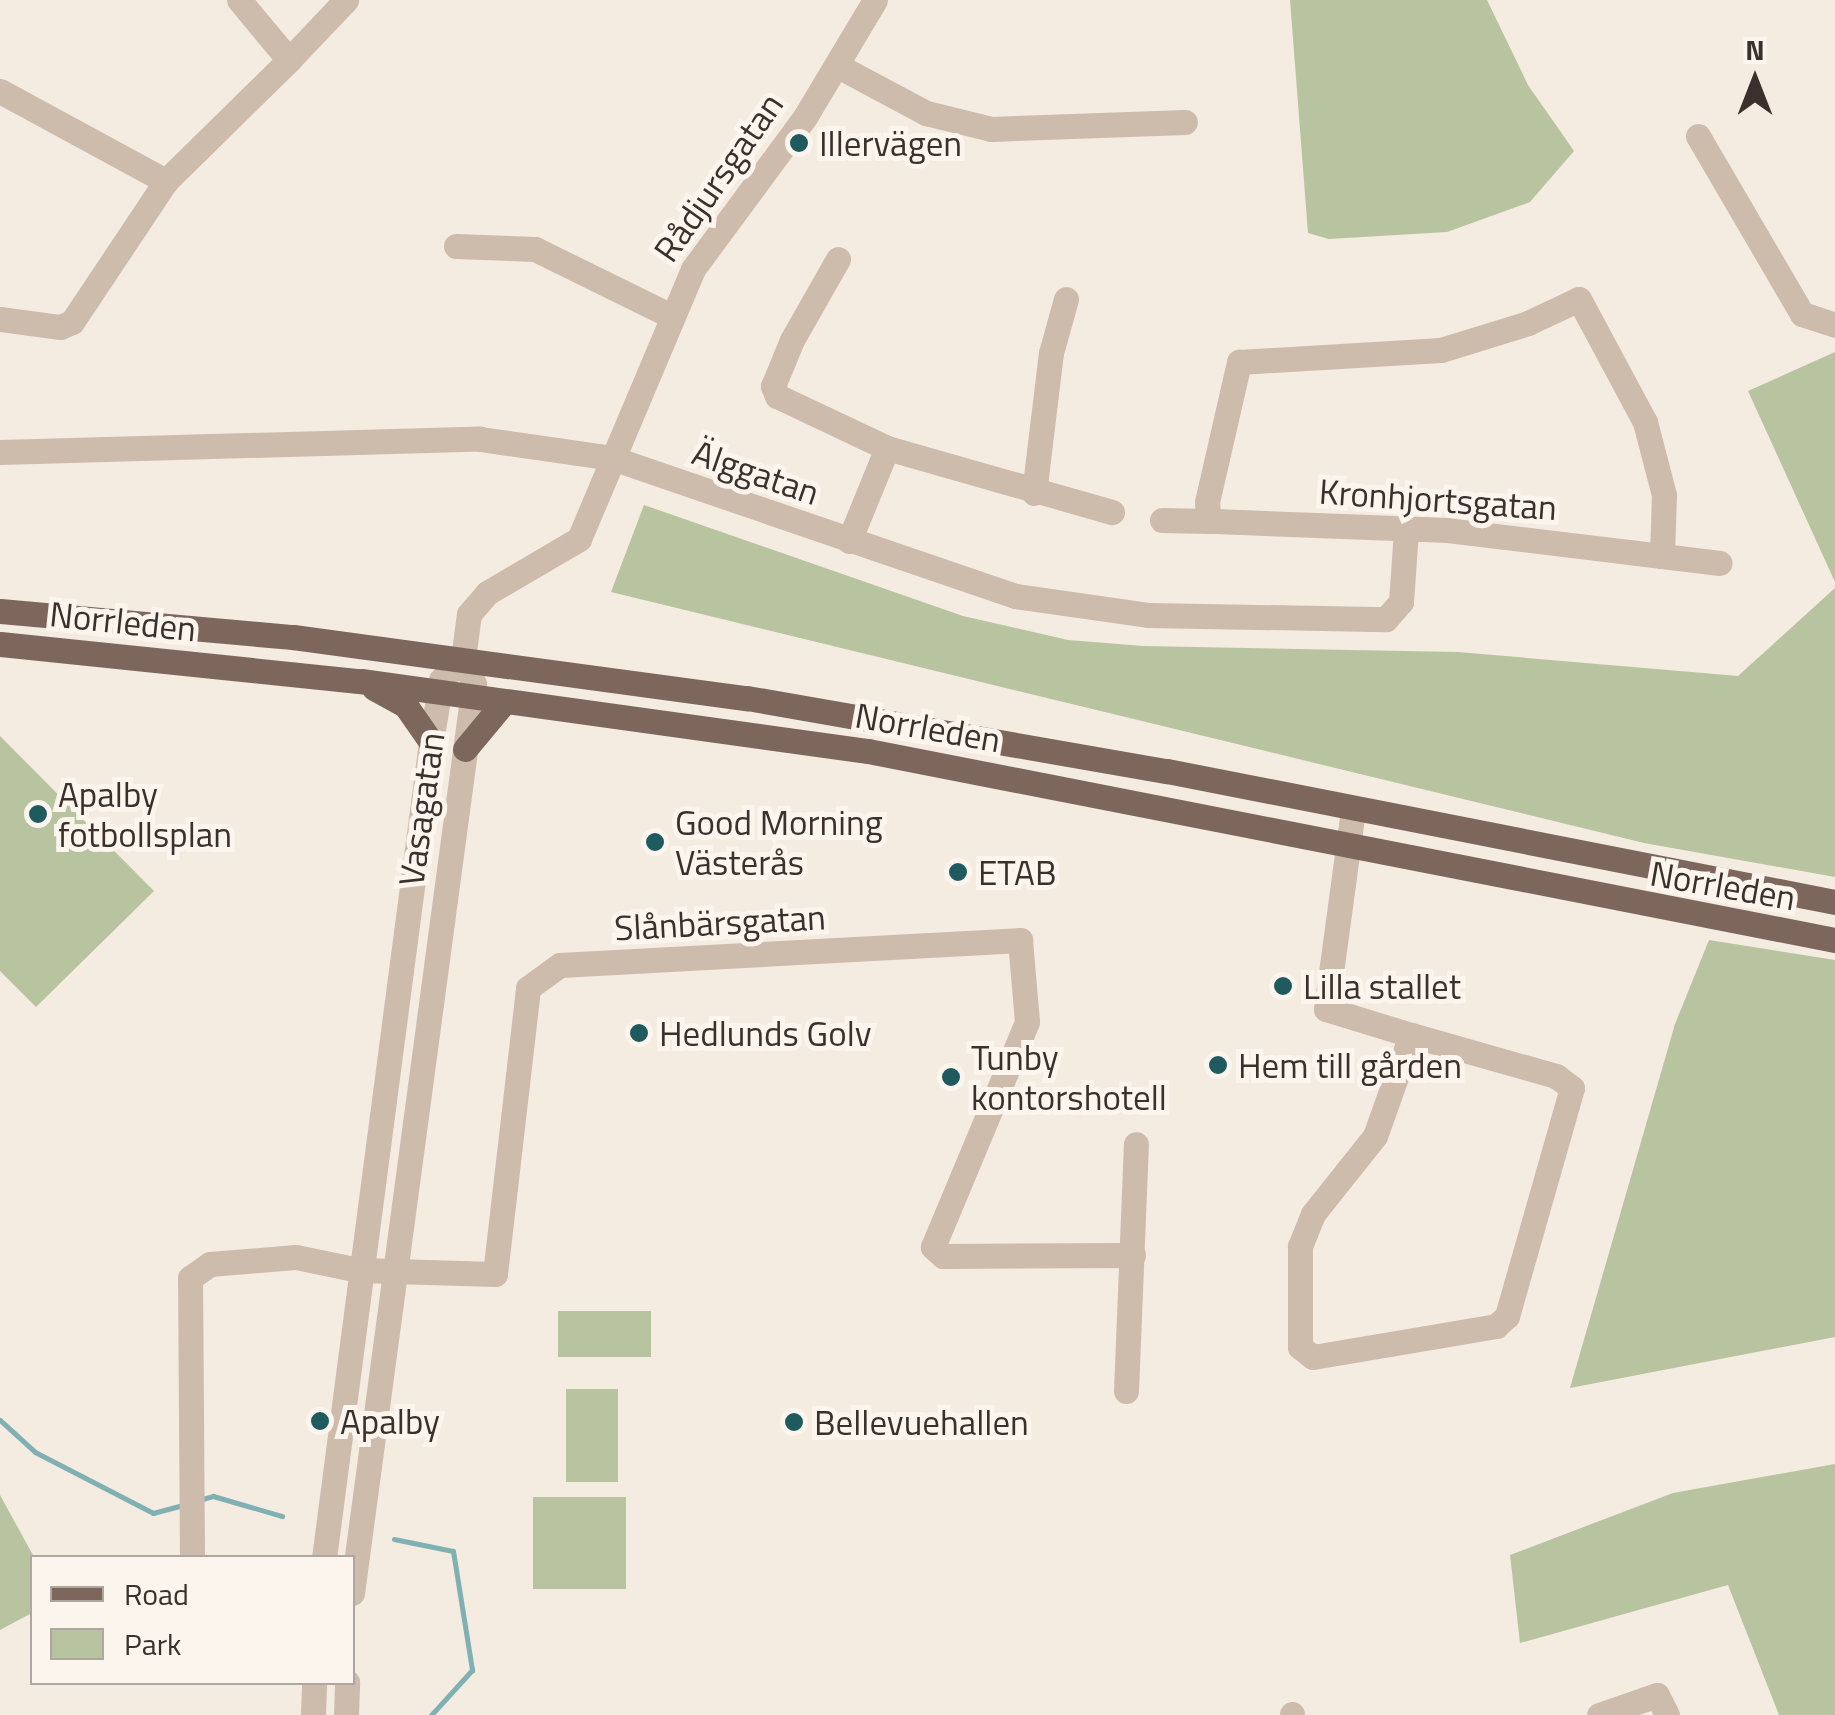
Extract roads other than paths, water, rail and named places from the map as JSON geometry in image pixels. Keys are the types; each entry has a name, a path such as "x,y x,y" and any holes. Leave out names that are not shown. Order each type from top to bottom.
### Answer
{"main road":[{"name":"Norrleden","path":"0,611 463,658 949,731 1835,902"},
{"name":"Norrleden","path":"0,644 361,681 888,755 1835,940"},
{"path":"361,681 406,706 432,742"},
{"path":"465,749 505,701"}],"street":[{"path":"239,0 289,60"},
{"path":"0,319 60,327 72,322 166,181 314,40 346,0"},
{"name":"Rådjursgatan","path":"463,658 469,614 487,593 579,539 669,315 712,235 838,66 875,0"},
{"path":"838,66 926,112 992,130 1185,122"},
{"path":"0,90 166,181"},
{"path":"1698,136 1802,314 1835,325"},
{"path":"456,246 535,250 669,315"},
{"path":"838,260 813,296 773,386 776,396 887,448 1034,493 1112,512"},
{"path":"1209,521 1207,502 1240,362 1441,350 1476,342 1579,298 1648,432 1664,495 1662,556"},
{"path":"1034,493 1051,353 1066,300"},
{"name":"Älggatan","path":"0,452 480,439 612,458 998,591 1075,609 1261,620 1386,619 1401,602 1406,530"},
{"path":"850,541 887,448"},
{"name":"Kronhjortsgatan","path":"1162,520 1406,530 1720,563"},
{"name":"Vasagatan","path":"324,1555 359,1270 432,742 442,680 463,658"},
{"name":"Vasagatan","path":"355,1569 472,695 463,658"},
{"path":"1353,810 1326,1009 1556,1076 1572,1088 1507,1316 1496,1326 1313,1356 1300,1346 1300,1246 1312,1214 1375,1136 1410,1036"},
{"name":"Slånbärsgatan","path":"359,1270 495,1274 528,988 547,970 1020,940 1027,1022 934,1247 943,1256 1133,1255"},
{"path":"1126,1391 1136,1144"},
{"path":"192,1555 190,1278 210,1264 296,1257 359,1270"},
{"path":"313,1715 314,1685"},
{"path":"346,1715 347,1685"},
{"path":"1599,1715 1658,1695 1667,1715"}],"waterway":[{"path":"0,1420 35,1452 153,1513 183,1505"},
{"path":"199,1500 213,1496 282,1516"},
{"path":"394,1539 453,1551 472,1670 431,1715"}],"place":[{"name":"Illervägen","path":"799,143"},
{"name":"Apalby fotbollsplan","path":"38,814"},
{"name":"Good Morning Västerås","path":"655,842"},
{"name":"ETAB","path":"958,872"},
{"name":"Lilla stallet","path":"1283,986"},
{"name":"Hedlunds Golv","path":"639,1033"},
{"name":"Hem till gården","path":"1218,1065"},
{"name":"Tunby kontorshotell","path":"951,1077"},
{"name":"Apalby","path":"320,1421"},
{"name":"Bellevuehallen","path":"794,1422"}]}
